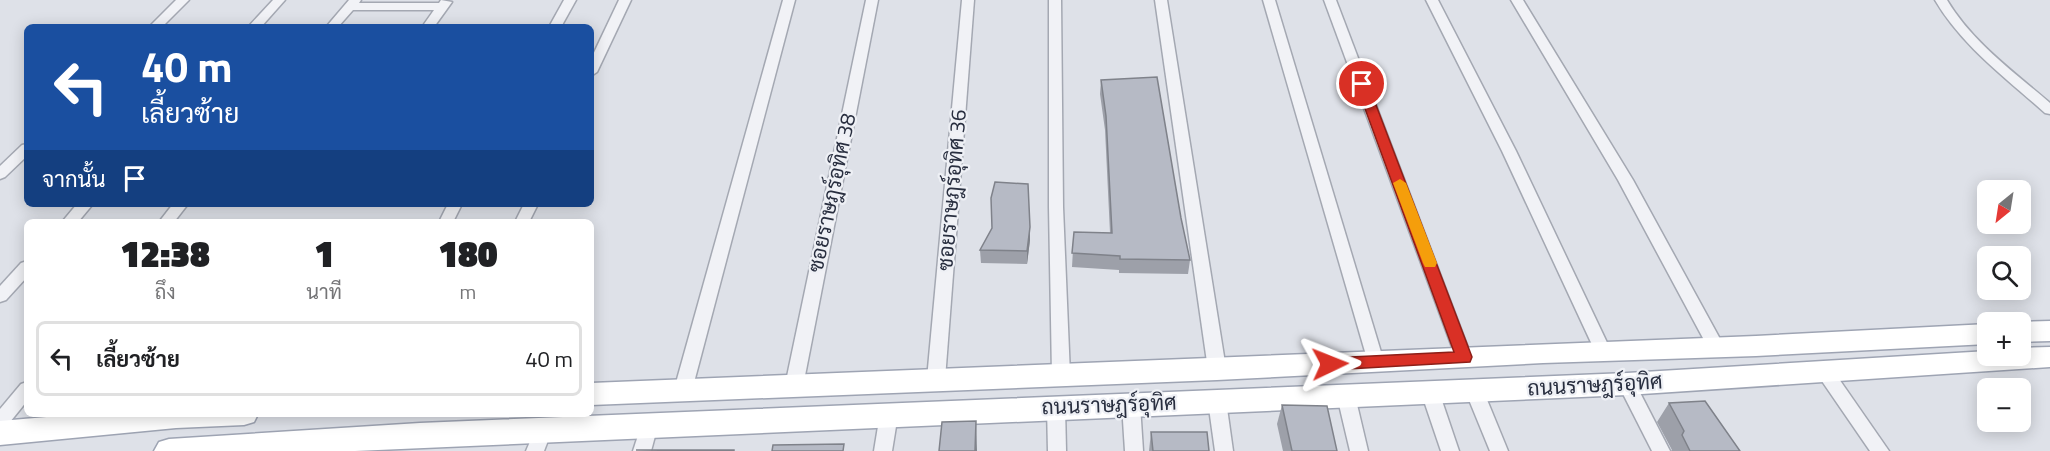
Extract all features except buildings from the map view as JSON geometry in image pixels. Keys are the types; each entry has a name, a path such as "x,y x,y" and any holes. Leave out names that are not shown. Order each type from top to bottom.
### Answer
{"main road":[{"path":"2031,332 2050,331"},
{"name":"ถนนราษฎร์อุทิศ","path":"594,394 1717,348 1977,335"},
{"path":"1756,346 1779,375"},
{"name":"ถนนราษฎร์อุทิศ","path":"169,451 646,438 889,414 1627,384 2050,357"},
{"path":"0,433 81,420 176,417"}],"street":[{"path":"158,24 183,0"},
{"path":"257,24 279,0"},
{"path":"557,24 570,0"},
{"path":"594,66 625,0"},
{"path":"683,390 789,0"},
{"name":"ซอยราษฎร์อุทิศ 38","path":"794,386 872,0"},
{"name":"ซอยราษฎร์อุทิศ 36","path":"936,379 968,0"},
{"path":"1055,0 1056,207 1061,375"},
{"path":"1161,0 1217,369"},
{"path":"1269,0 1376,362"},
{"path":"1330,0 1464,357"},
{"path":"1432,0 1509,151 1603,351"},
{"path":"1517,0 1650,223 1717,348"},
{"path":"1941,0 1961,30 2050,110"},
{"path":"335,24 353,3 445,4"},
{"path":"430,24 445,4"},
{"path":"0,174 24,151"},
{"path":"72,219 83,207"},
{"path":"168,219 178,207"},
{"path":"0,296 24,270"},
{"path":"1824,371 1880,451"},
{"path":"1627,384 1661,451"},
{"path":"1474,390 1499,451"},
{"path":"1430,392 1450,451"},
{"path":"0,422 24,393"},
{"path":"1346,396 1359,451"},
{"path":"1217,401 1224,451"},
{"path":"1131,405 1134,451"},
{"path":"1056,407 1057,451"},
{"path":"883,451 889,414"}],"slow traffic":[{"path":"1400,183 1430,263"}],"route":[{"path":"1330,364 1464,357 1362,84"}]}
